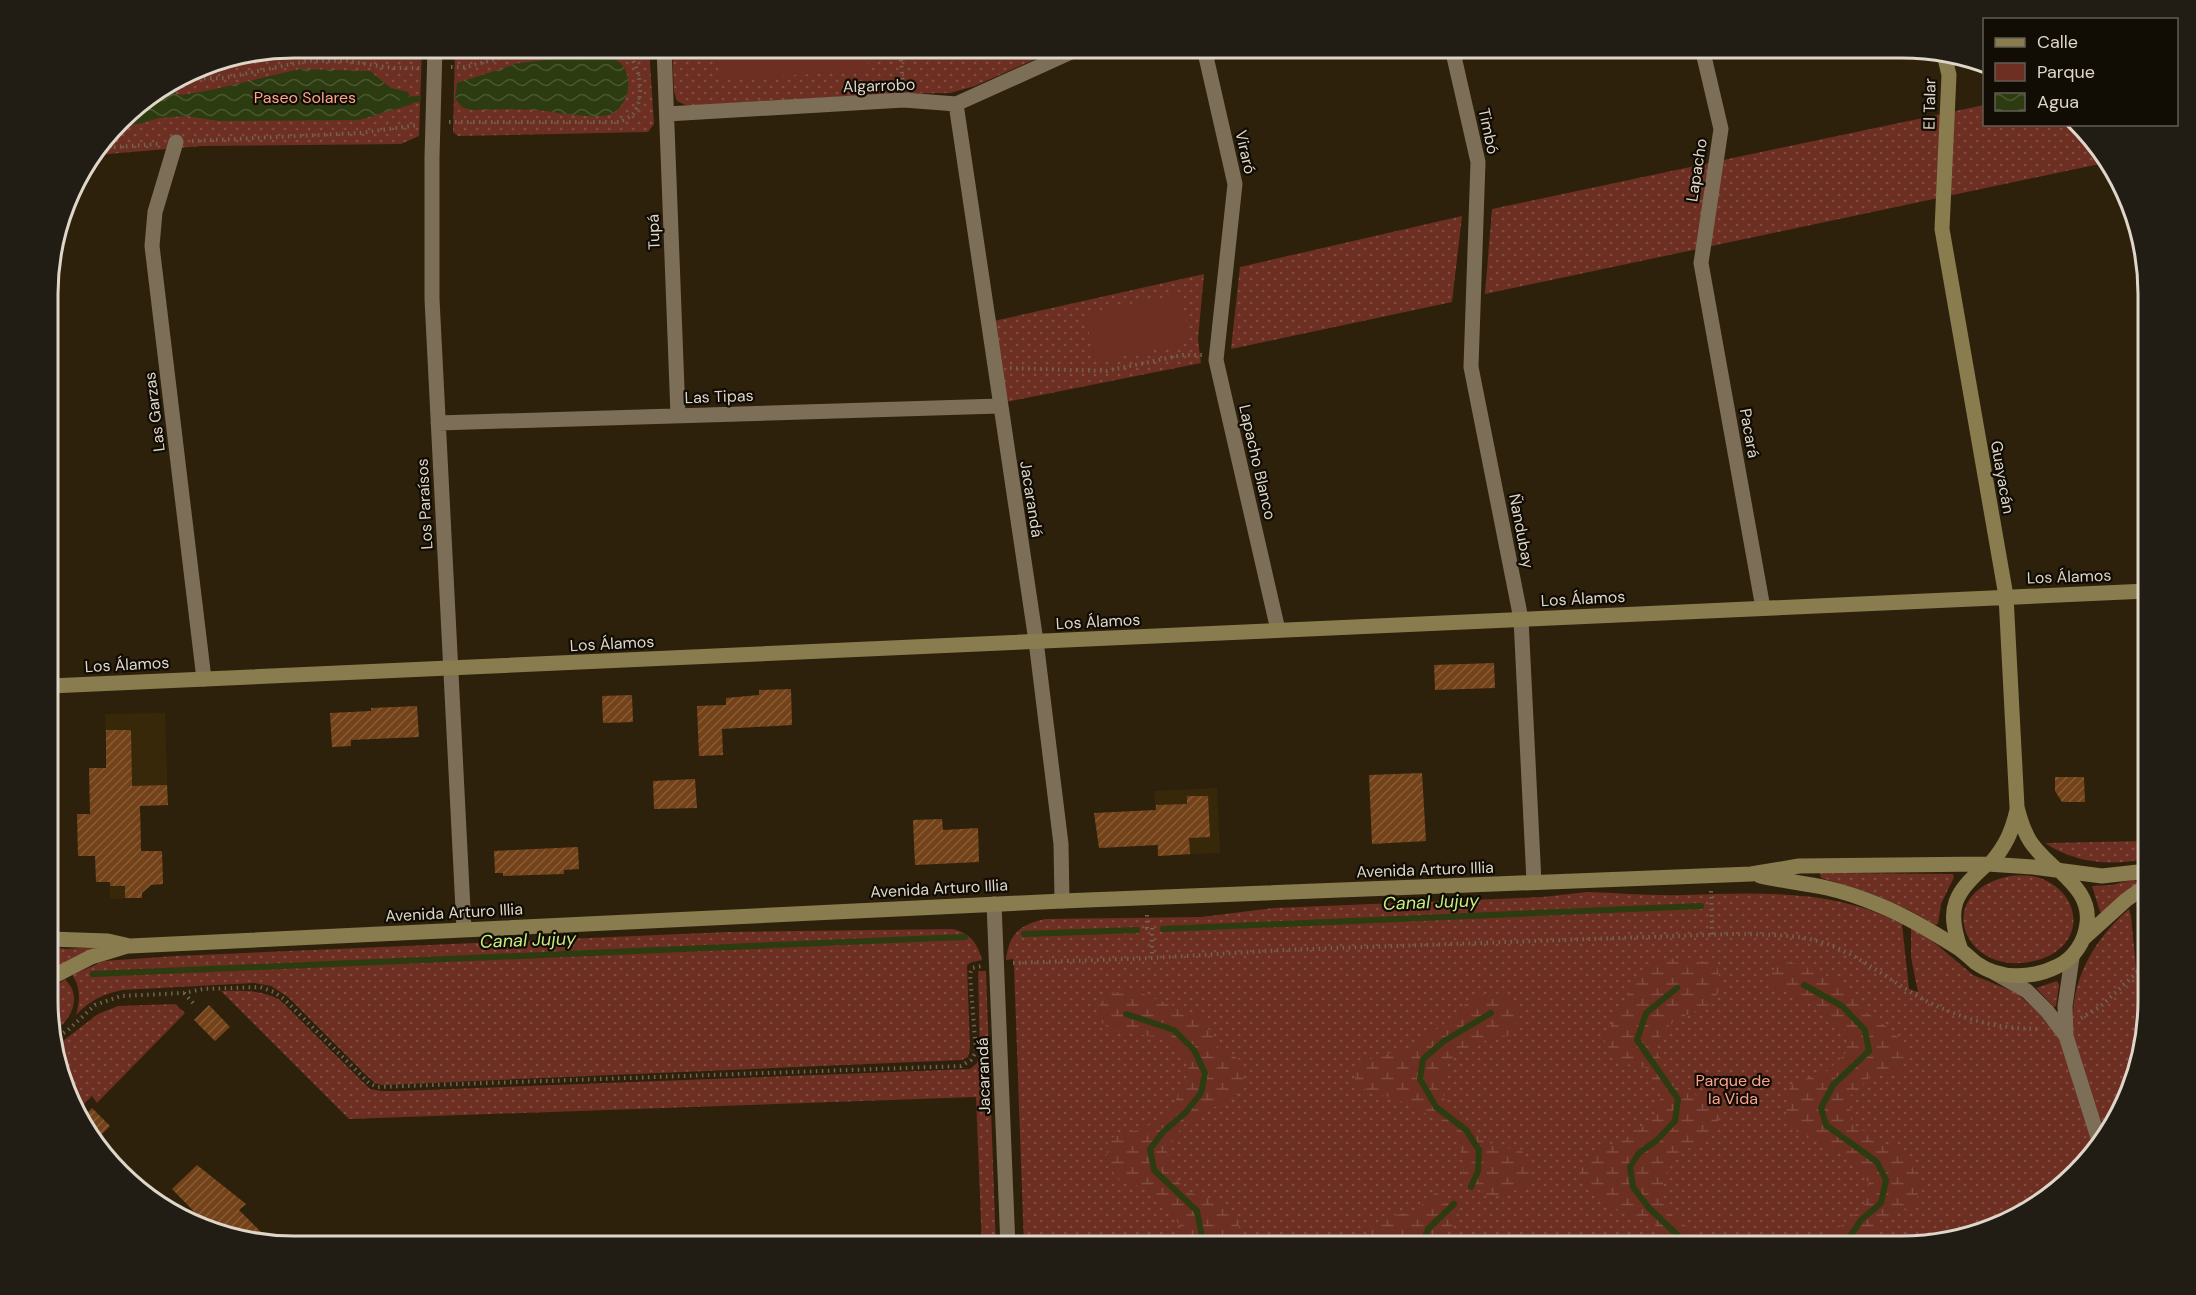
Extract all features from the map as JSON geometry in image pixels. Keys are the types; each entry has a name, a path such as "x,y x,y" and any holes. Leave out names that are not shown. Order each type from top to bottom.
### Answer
{"street":[{"name":"Los Paraísos","path":"435,58 432,299 464,929"},
{"name":"Tupá","path":"664,58 678,415"},
{"name":"Algarrobo","path":"667,114 904,100 956,104 1058,58"},
{"name":"Viraró","path":"1206,58 1235,184 1223,300"},
{"name":"Timbó","path":"1454,58 1478,162 1474,259"},
{"name":"Lapacho","path":"1701,263 1721,129 1704,58"},
{"name":"El Talar","path":"1946,63 1949,75 1946,155"},
{"name":"Jacarandá","path":"956,104 1036,641 1061,844 1062,901"},
{"name":"Las Garzas","path":"176,142 154,212 152,246 204,679"},
{"name":"Guayacán","path":"1946,155 1942,229 2006,597 2017,807 2028,841 2058,869"},
{"name":"Ñandubay","path":"1474,259 1471,367 1521,619 1534,882"},
{"name":"Pacará","path":"1701,263 1763,608"},
{"name":"Lapacho Blanco","path":"1223,300 1216,360 1278,630"},
{"name":"Las Tipas","path":"438,423 1000,406"},
{"name":"Los Álamos","path":"58,686 2138,591"},
{"name":"Guayacán","path":"1988,864 2002,851 2008,840 2017,807"},
{"name":"Avenida Arturo Illia","path":"58,939 108,941 130,945 1062,901 1711,876 1751,874 1800,866 1988,864"},
{"path":"2066,1036 2047,1011 2027,992 1976,963 1960,950 1952,922 1953,905 1960,890 1988,864 2058,869 2102,876 2138,872"},
{"path":"2058,869 2082,894 2087,908 2084,938"},
{"name":"Avenida Arturo Illia","path":"1751,874 1788,883 1825,887 1858,897 1910,920 1960,950"},
{"path":"2097,1134 2066,1036 2065,1006 2072,958 2084,938 2138,892"},
{"name":"Jacarandá","path":"994,904 1008,1236"},
{"name":"Avenida Arturo Illia","path":"58,974 91,957 130,945"},
{"path":"1992,972 2027,976 2043,973 2072,958"}],"path":[{"path":"199,79 224,78 307,61 347,61 435,72 466,67 497,58"},
{"path":"110,147 360,133 433,122 620,122 632,115 638,104 639,83 632,58"},
{"path":"901,58 904,100"},
{"path":"995,371 1012,368 1106,371 1183,355 1200,355 1216,360"},
{"path":"1711,876 1712,935"},
{"path":"1147,928 1152,928 1152,958"},
{"path":"61,1035 95,1005 121,996 260,987 284,999 369,1083 377,1088 961,1066 971,1060 976,1052 970,974 972,968 997,964 1283,950 1712,935 1794,935 1826,944 1842,950 1941,1008 1974,1021 2022,1029 2040,1029"},
{"path":"2082,1018 2106,1002 2138,972"},
{"path":"184,993 195,1004"}],"shaded area":[{"path":"165,713 168,805 140,806 142,898 110,899 105,714"},
{"path":"1217,788 1220,853 1157,856 1154,791"}],"green space":[{"name":"Paseo Solares","path":"294,58 422,58 419,136 401,144 202,146 105,154 139,117 163,98 218,71 248,63"},
{"path":"455,58 650,58 654,124 648,132 458,136 453,132"},
{"path":"672,58 1038,58 975,86 950,93 885,94 685,105 677,101 674,92"},
{"path":"718,58 867,58 868,71 719,79"},
{"path":"1983,105 1983,126 2066,126 2099,164 1485,294 1492,209"},
{"path":"1462,216 1452,302 1231,349 1240,267"},
{"path":"1204,274 1198,339 1201,363 1006,402 994,321"},
{"path":"1181,294 1190,343 1095,362 1085,313"},
{"path":"2138,841 2138,860 2107,862 2081,859 2045,843"},
{"path":"1820,873 1953,874 1954,877 1941,904 1938,924 1935,925 1880,897 1821,878"},
{"path":"2010,876 2034,876 2053,884 2064,894 2071,906 2074,919 2072,932 2065,943 2054,953 2038,960 2012,963 1991,958 1975,947 1966,932 1964,916 1970,899 1985,885"},
{"path":"2132,880 2137,883 2103,912 2100,912 2092,886 2111,885"},
{"name":"Parque de la Vida","path":"1587,892 1659,895 1767,894 1822,898 1850,904 1876,912 1902,924 1909,989 1918,992 1911,957 1911,928 1930,939 1973,975 2017,993 2040,1014 2047,1024 2073,1016 2078,985 2089,957 2107,931 2129,909 2136,968 2138,966 2138,1001 2133,1047 2125,1077 2098,1132 2057,1178 2033,1197 1992,1219 1948,1232 1917,1236 1024,1236 1014,966 1013,959 1006,960 1010,943 1022,927 1045,919 1201,917 1274,908 1543,897"},
{"path":"952,929 972,939 982,960 967,965 970,1048 968,1057 962,1060 382,1085 375,1083 367,1076 288,997 271,986 254,983 122,990 97,999 76,1015 79,994 72,975 104,961 176,956 727,932"},
{"path":"92,947 92,951 58,967 58,948"},
{"path":"1686,957 1717,965 1721,989 1709,1005 1673,1021 1654,1044 1664,1068 1720,1116 1713,1135 1675,1156 1660,1191 1670,1215 1701,1236 1663,1236 1653,1223 1617,1209 1591,1194 1580,1171 1594,1151 1620,1142 1651,1121 1661,1097 1647,1068 1616,1062 1604,1039 1630,989 1648,962"},
{"path":"1777,961 1805,965 1842,984 1866,1012 1895,1033 1908,1054 1900,1072 1875,1072 1850,1096 1851,1124 1906,1155 1920,1182 1916,1204 1882,1218 1872,1236 1822,1236 1837,1229 1864,1206 1869,1184 1857,1163 1798,1134 1786,1112 1790,1085 1827,1071 1845,1054 1850,1035 1832,1018 1802,1000 1768,984"},
{"path":"978,971 986,971 996,1236 982,1236 976,1097 349,1119 221,991 259,992 280,1000 370,1089 382,1091 970,1069 977,1063 980,1053"},
{"path":"65,979 70,985 74,998 72,1010 60,1027 58,1001 58,985"},
{"path":"2057,981 2059,985 2054,1007 2036,988"},
{"path":"1135,991 1202,1017 1219,1048 1239,1059 1246,1086 1233,1099 1205,1111 1182,1126 1167,1151 1171,1174 1188,1192 1213,1200 1239,1220 1238,1236 1178,1236 1180,1226 1167,1206 1147,1189 1120,1180 1106,1164 1108,1139 1131,1131 1142,1130 1170,1111 1186,1081 1189,1064 1173,1042 1111,1030 1097,1019 1098,1009 1107,993"},
{"path":"1491,992 1509,997 1519,1014 1512,1035 1490,1039 1456,1052 1440,1078 1445,1103 1480,1137 1499,1148 1520,1149 1532,1165 1529,1183 1512,1192 1490,1198 1463,1178 1463,1161 1456,1135 1429,1115 1394,1098 1372,1093 1355,1084 1355,1064 1412,1046 1450,1020 1470,999"},
{"path":"175,1004 185,1013 97,1103 92,1096 83,1105 71,1077 62,1041 98,1014 118,1006"},
{"path":"1436,1192 1461,1217 1441,1236 1366,1236 1366,1229 1384,1218 1416,1210"}],"water":[{"path":"562,58 612,58 625,69 628,77 627,94 618,109 605,116 537,110 472,110 462,107 455,98 457,83 519,63"},
{"path":"300,69 370,71 391,88 408,92 413,104 359,120 219,121 187,116 159,118 132,124 171,93 182,95"}],"building":[{"path":"1494,663 1495,688 1435,690 1434,665"},
{"path":"791,689 792,725 722,729 723,755 699,756 697,706 726,705 726,698 759,695 759,690"},
{"path":"632,695 633,722 603,723 602,696"},
{"path":"417,706 419,737 351,740 351,746 332,747 330,713"},
{"path":"106,730 131,730 132,786 167,785 168,805 140,806 141,851 162,851 163,884 151,885 142,893 142,898 125,898 125,886 110,886 110,882 96,882 95,856 78,856 77,814 90,814 89,768 106,768"},
{"path":"1422,773 1426,841 1372,844 1369,775"},
{"path":"2055,777 2084,777 2085,802 2062,802 2055,791"},
{"path":"695,779 697,808 654,809 653,781"},
{"path":"1187,796 1208,796 1210,837 1189,838 1190,854 1158,856 1158,845 1099,848 1094,813 1156,810 1156,805 1187,804"},
{"path":"942,819 943,830 978,828 979,862 915,865 913,820"},
{"path":"578,847 579,869 564,870 564,874 503,876 503,873 495,873 494,851"},
{"path":"209,1005 230,1027 215,1041 194,1020"},
{"path":"92,1108 110,1126 101,1135 87,1113"},
{"path":"197,1165 246,1204 239,1210 263,1234 204,1219 172,1189"}],"waterway":[{"path":"403,100 418,99"},
{"name":"Canal Jujuy","path":"1163,929 1701,906"},
{"name":"Canal Jujuy","path":"1024,934 1137,930"},
{"name":"Canal Jujuy","path":"93,974 965,937"},
{"path":"1804,985 1842,1006 1865,1030 1869,1051 1833,1085 1821,1108 1826,1125 1877,1162 1886,1180 1881,1203 1861,1220 1850,1236"},
{"path":"1677,988 1646,1013 1637,1040 1678,1099 1675,1121 1657,1140 1639,1153 1630,1167 1633,1187 1649,1208 1678,1236"},
{"path":"1471,1187 1478,1171 1479,1150 1466,1130 1436,1107 1420,1079 1423,1059 1444,1041 1491,1013"},
{"path":"1126,1014 1174,1030 1194,1050 1205,1073 1201,1093 1186,1112 1163,1132 1150,1149 1154,1170 1197,1211 1202,1236"},
{"path":"1425,1236 1428,1229 1454,1204"}]}
